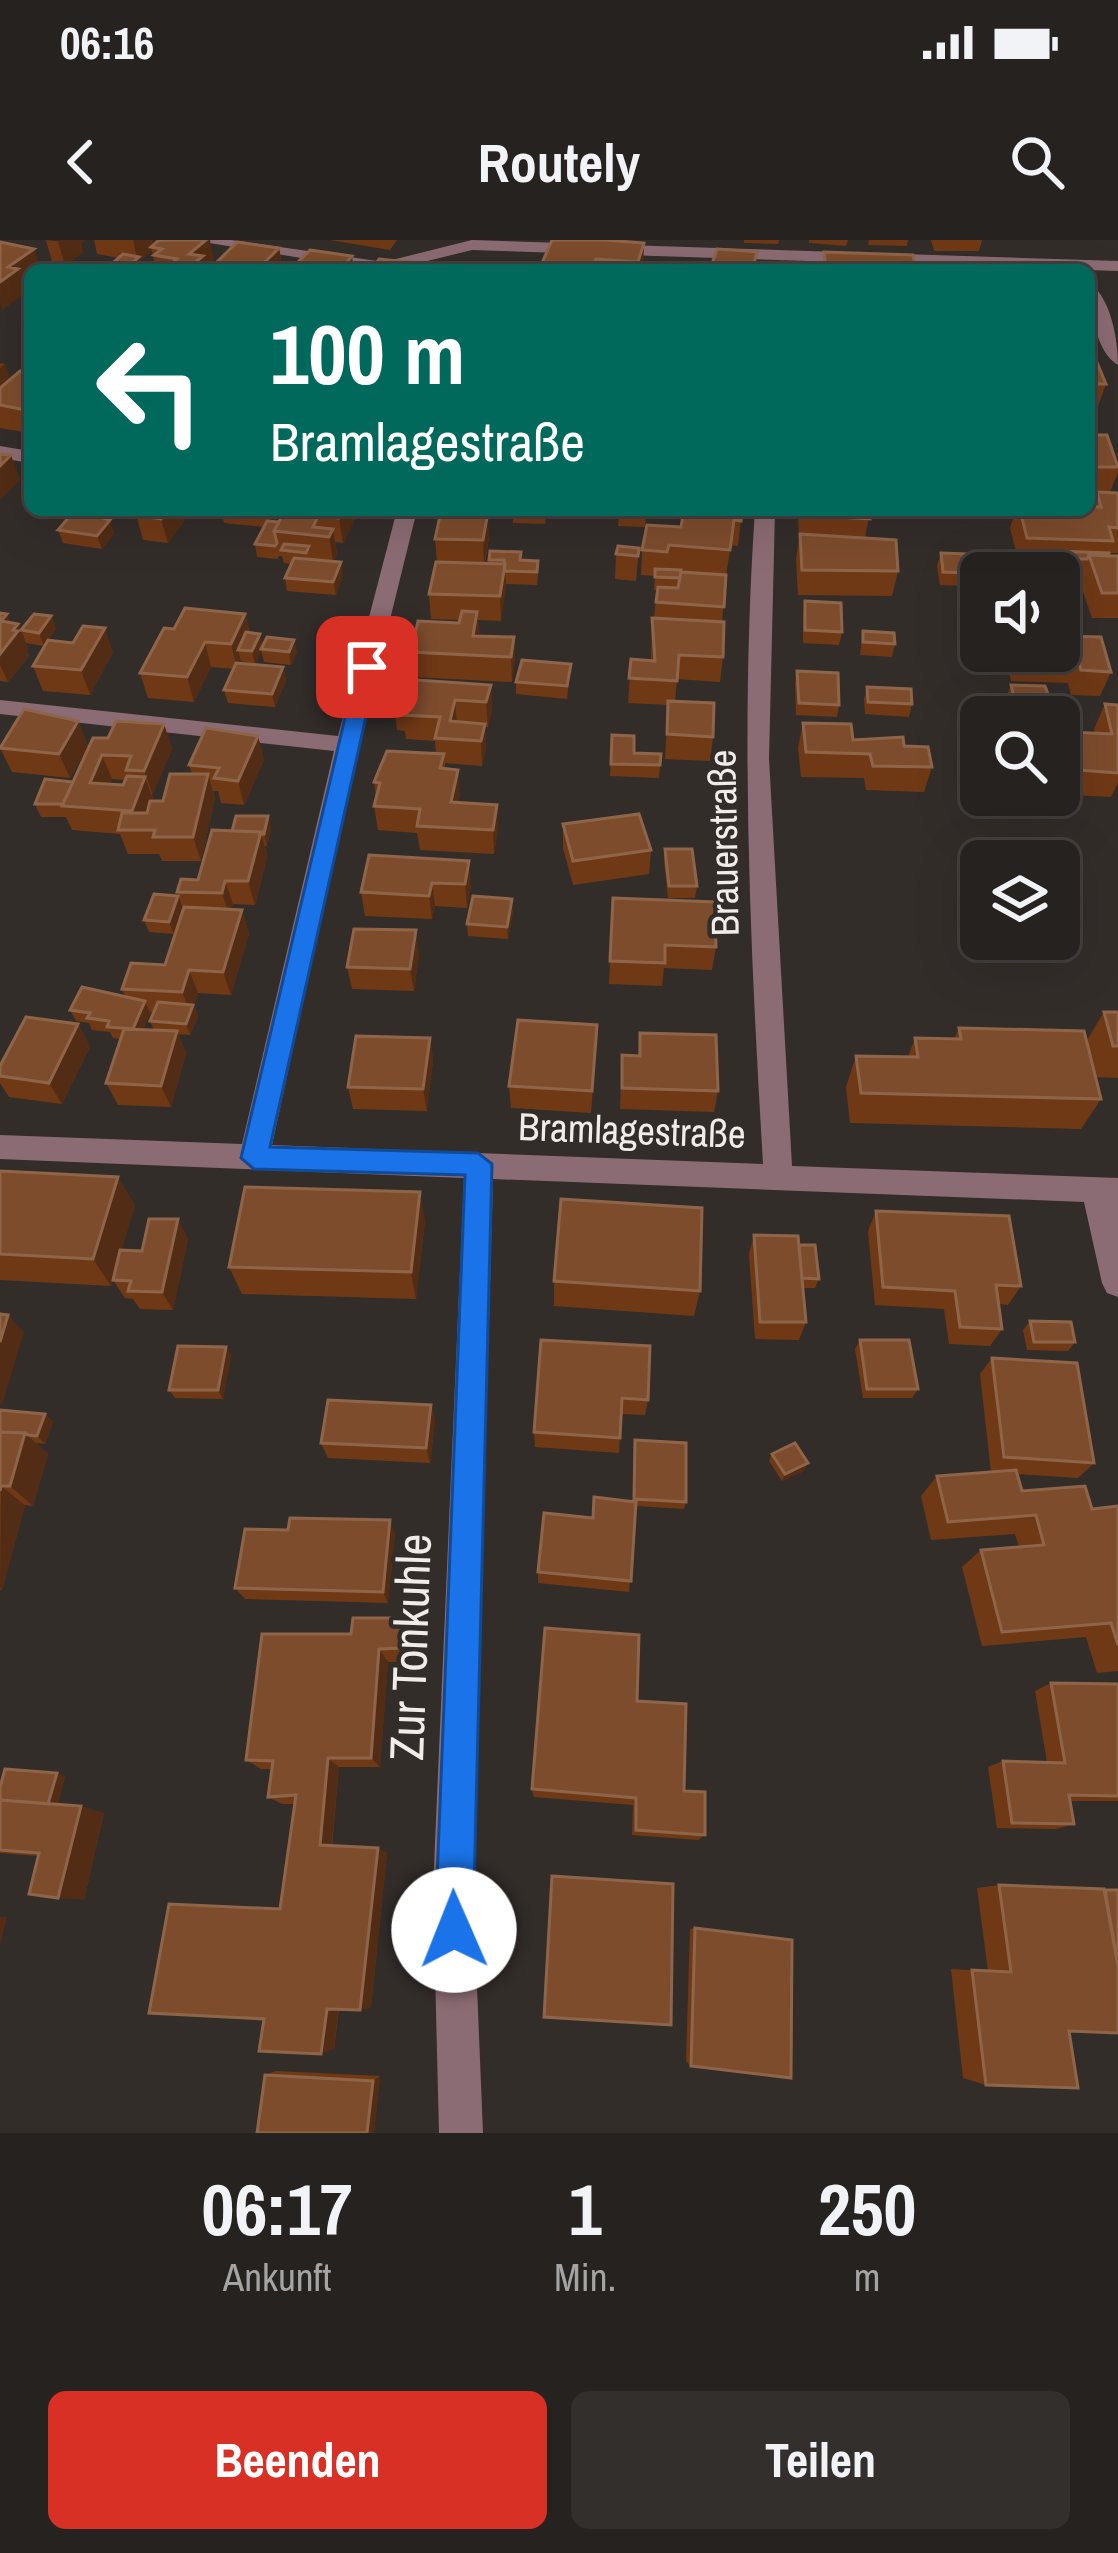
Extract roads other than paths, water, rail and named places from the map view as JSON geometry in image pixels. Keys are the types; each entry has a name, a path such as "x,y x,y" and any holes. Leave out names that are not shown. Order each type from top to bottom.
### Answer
{"street":[{"path":"200,240 362,264"},
{"path":"390,264 441,245 793,264"},
{"path":"513,264 522,248"},
{"path":"1095,303 1118,359"},
{"path":"254,1158 347,745 405,516"},
{"name":"Brauerstraße","path":"765,516 759,592 762,911 778,1174"},
{"path":"0,707 347,745"},
{"name":"Bramlagestraße","path":"0,1147 778,1174 1107,1191"},
{"name":"Zur Tonkuhle","path":"460,2133 453,1889 478,1164"},
{"path":"1107,1191 1118,1283"}]}
